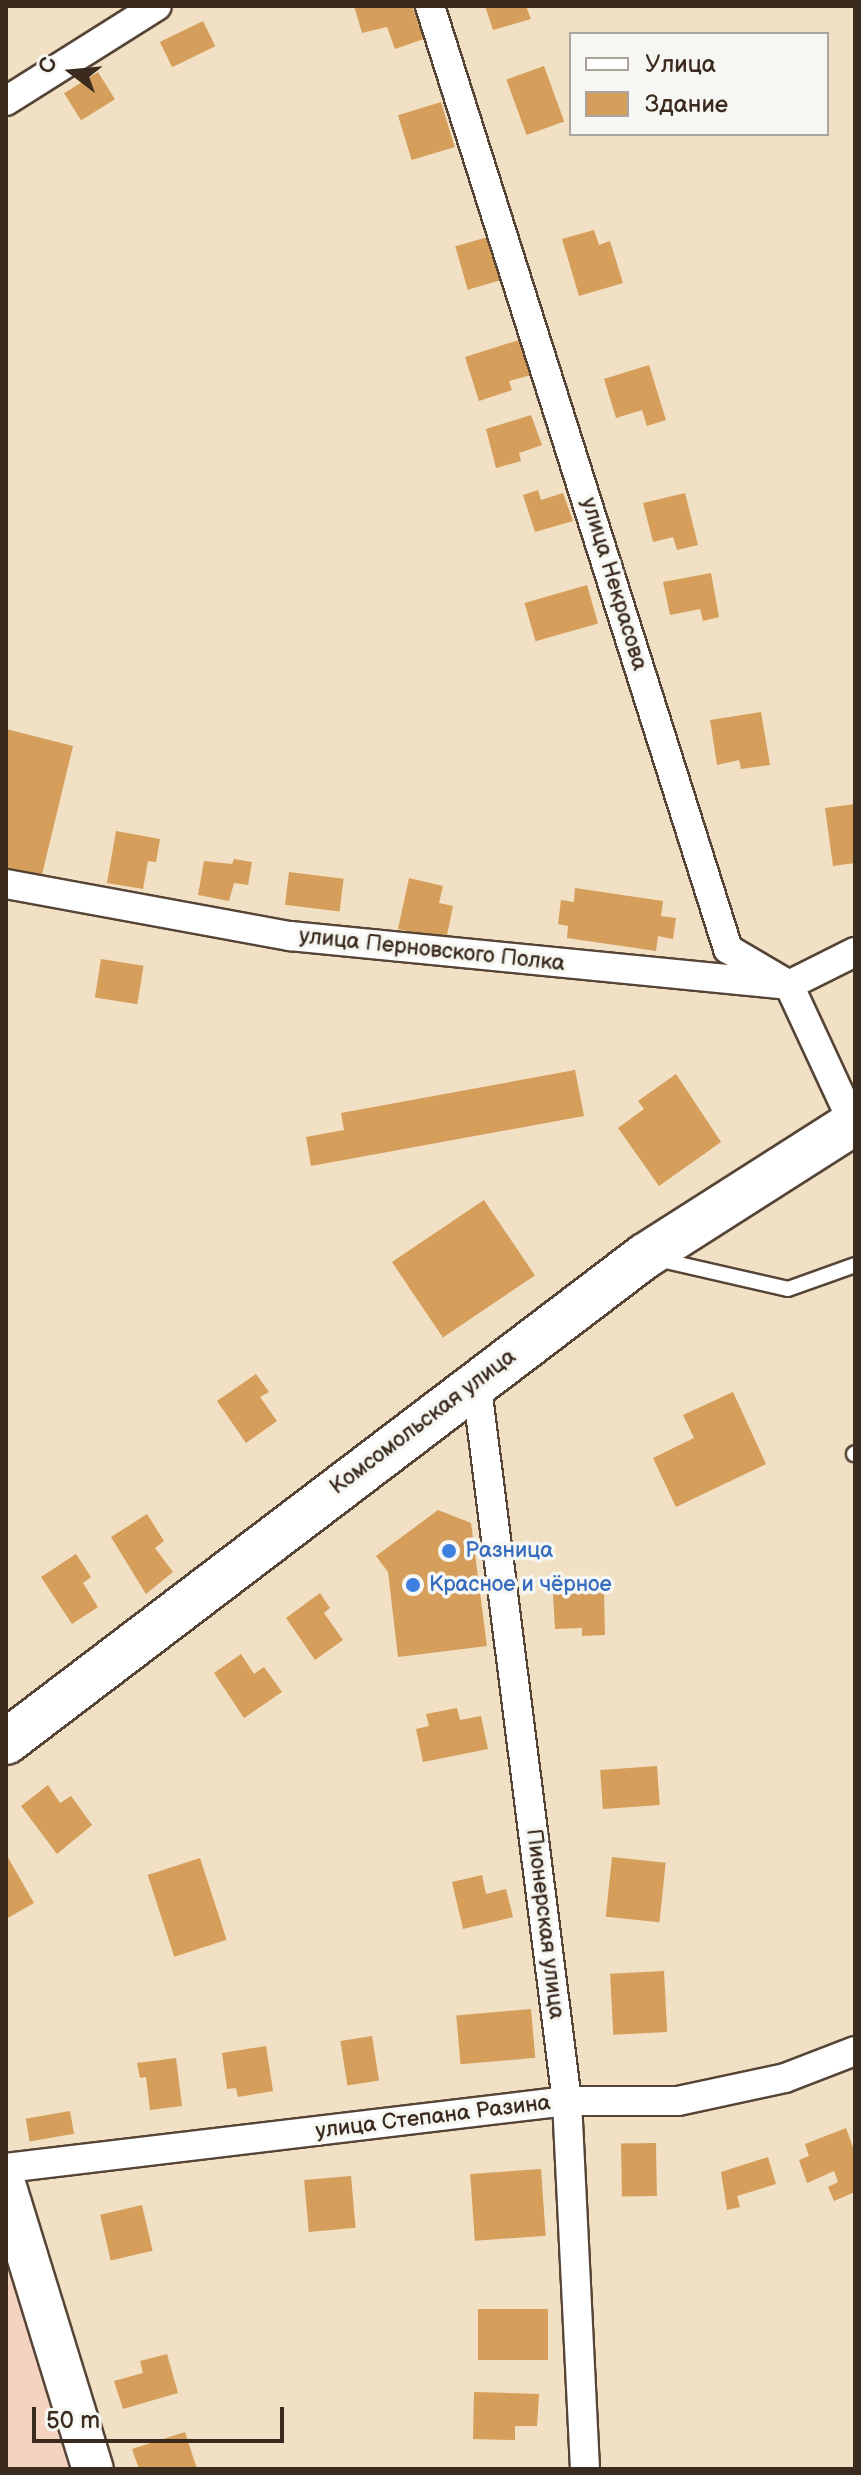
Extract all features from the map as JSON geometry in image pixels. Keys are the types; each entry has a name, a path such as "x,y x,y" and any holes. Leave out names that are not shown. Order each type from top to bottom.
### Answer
{"main road":[{"name":"Комсомольская улица","path":"6,1742 476,1380 645,1256 854,1123"}],"street":[{"path":"6,101 157,6"},
{"name":"улица Некрасова","path":"430,6 728,949 789,985"},
{"name":"улица Перновского Полка","path":"6,884 290,936 789,985"},
{"path":"854,1123 789,985 855,952"},
{"name":"Пионерская улица","path":"476,1380 567,2101 585,2469"},
{"name":"улица Степана Разина","path":"7,2192 567,2101 678,2101 785,2078 855,2051"},
{"path":"7,2192 93,2469"}],"lane":[{"path":"645,1256 788,1289 855,1265"}],"shaded area":[{"path":"6,2234 77,2469 6,2469"}],"building":[{"path":"354,6 412,6 424,39 395,49 387,27 362,33"},
{"path":"485,6 526,6 531,19 493,30"},
{"path":"203,21 215,46 172,67 160,42"},
{"path":"544,66 564,121 527,135 506,80"},
{"path":"98,72 115,99 81,120 64,93"},
{"path":"441,102 455,147 412,160 398,115"},
{"path":"594,230 599,245 610,241 623,283 579,296 562,239"},
{"path":"488,237 500,280 468,290 455,246"},
{"path":"519,340 531,375 509,381 512,390 479,401 465,357"},
{"path":"649,365 666,420 647,426 642,410 616,418 604,379"},
{"path":"531,415 542,445 519,453 521,461 496,468 486,429"},
{"path":"538,490 541,500 563,493 573,521 535,532 523,495"},
{"path":"685,493 698,545 677,550 673,537 653,542 643,503"},
{"path":"711,573 719,617 703,621 700,609 670,615 663,582"},
{"path":"587,585 598,623 536,641 525,603"},
{"path":"761,712 770,765 741,769 739,760 717,765 710,720"},
{"path":"6,729 73,746 40,883 6,874"},
{"path":"855,804 855,863 833,866 825,808"},
{"path":"116,831 160,839 156,862 148,861 143,889 107,883"},
{"path":"234,859 252,862 248,885 234,883 229,901 198,895 204,861 232,864"},
{"path":"289,872 344,879 340,911 285,905"},
{"path":"409,878 443,886 439,903 453,906 446,940 398,929"},
{"path":"575,888 663,901 661,916 676,918 673,939 658,936 656,951 567,938 568,926 558,924 561,900 574,902"},
{"path":"101,959 143,966 137,1004 95,998"},
{"path":"575,1070 584,1116 311,1166 306,1137 344,1130 341,1113"},
{"path":"676,1074 721,1142 659,1186 618,1128 644,1109 638,1101"},
{"path":"484,1200 535,1275 443,1338 392,1262"},
{"path":"256,1374 269,1392 260,1397 277,1421 246,1443 217,1401"},
{"path":"733,1392 766,1464 676,1507 653,1458 694,1438 683,1415"},
{"path":"438,1510 471,1523 487,1646 398,1657 388,1572 376,1556"},
{"path":"147,1514 164,1541 155,1548 173,1572 146,1594 111,1537"},
{"path":"76,1554 91,1577 83,1583 98,1607 72,1624 41,1577"},
{"path":"604,1592 605,1635 582,1636 582,1628 555,1629 553,1594"},
{"path":"320,1593 330,1608 324,1613 343,1640 315,1660 286,1618"},
{"path":"241,1654 254,1674 264,1667 282,1692 244,1718 214,1673"},
{"path":"457,1708 460,1720 481,1716 488,1749 423,1762 416,1729 429,1726 426,1714"},
{"path":"657,1766 660,1805 603,1809 600,1770"},
{"path":"48,1785 60,1803 71,1796 92,1825 57,1854 21,1806"},
{"path":"6,1854 34,1903 6,1919"},
{"path":"612,1857 666,1863 659,1922 606,1917"},
{"path":"200,1858 227,1940 174,1957 148,1875"},
{"path":"482,1875 486,1894 506,1889 513,1917 463,1929 452,1882"},
{"path":"664,1971 667,2032 613,2035 610,1974"},
{"path":"531,2009 535,2058 461,2064 456,2016"},
{"path":"372,2036 379,2080 347,2085 340,2041"},
{"path":"266,2046 273,2091 238,2097 236,2088 227,2089 222,2053"},
{"path":"176,2058 182,2106 150,2110 146,2077 140,2078 137,2063"},
{"path":"70,2111 74,2134 30,2141 26,2119"},
{"path":"846,2128 855,2153 855,2192 834,2201 828,2187 838,2182 834,2171 807,2183 799,2160 809,2156 805,2144"},
{"path":"656,2143 657,2196 622,2197 621,2144"},
{"path":"768,2157 776,2184 737,2196 740,2207 727,2210 721,2172"},
{"path":"541,2169 546,2236 475,2241 470,2174"},
{"path":"351,2176 356,2228 309,2232 304,2180"},
{"path":"142,2205 153,2251 111,2260 100,2215"},
{"path":"478,2309 548,2309 548,2360 478,2360"},
{"path":"167,2354 178,2393 123,2409 114,2381 143,2373 140,2361"},
{"path":"474,2392 539,2394 537,2426 515,2426 515,2440 473,2439"},
{"path":"185,2432 197,2469 139,2469 132,2449"}],"place":[{"name":"Разница","path":"449,1551"},
{"name":"Красное и чёрное","path":"413,1585"}]}
